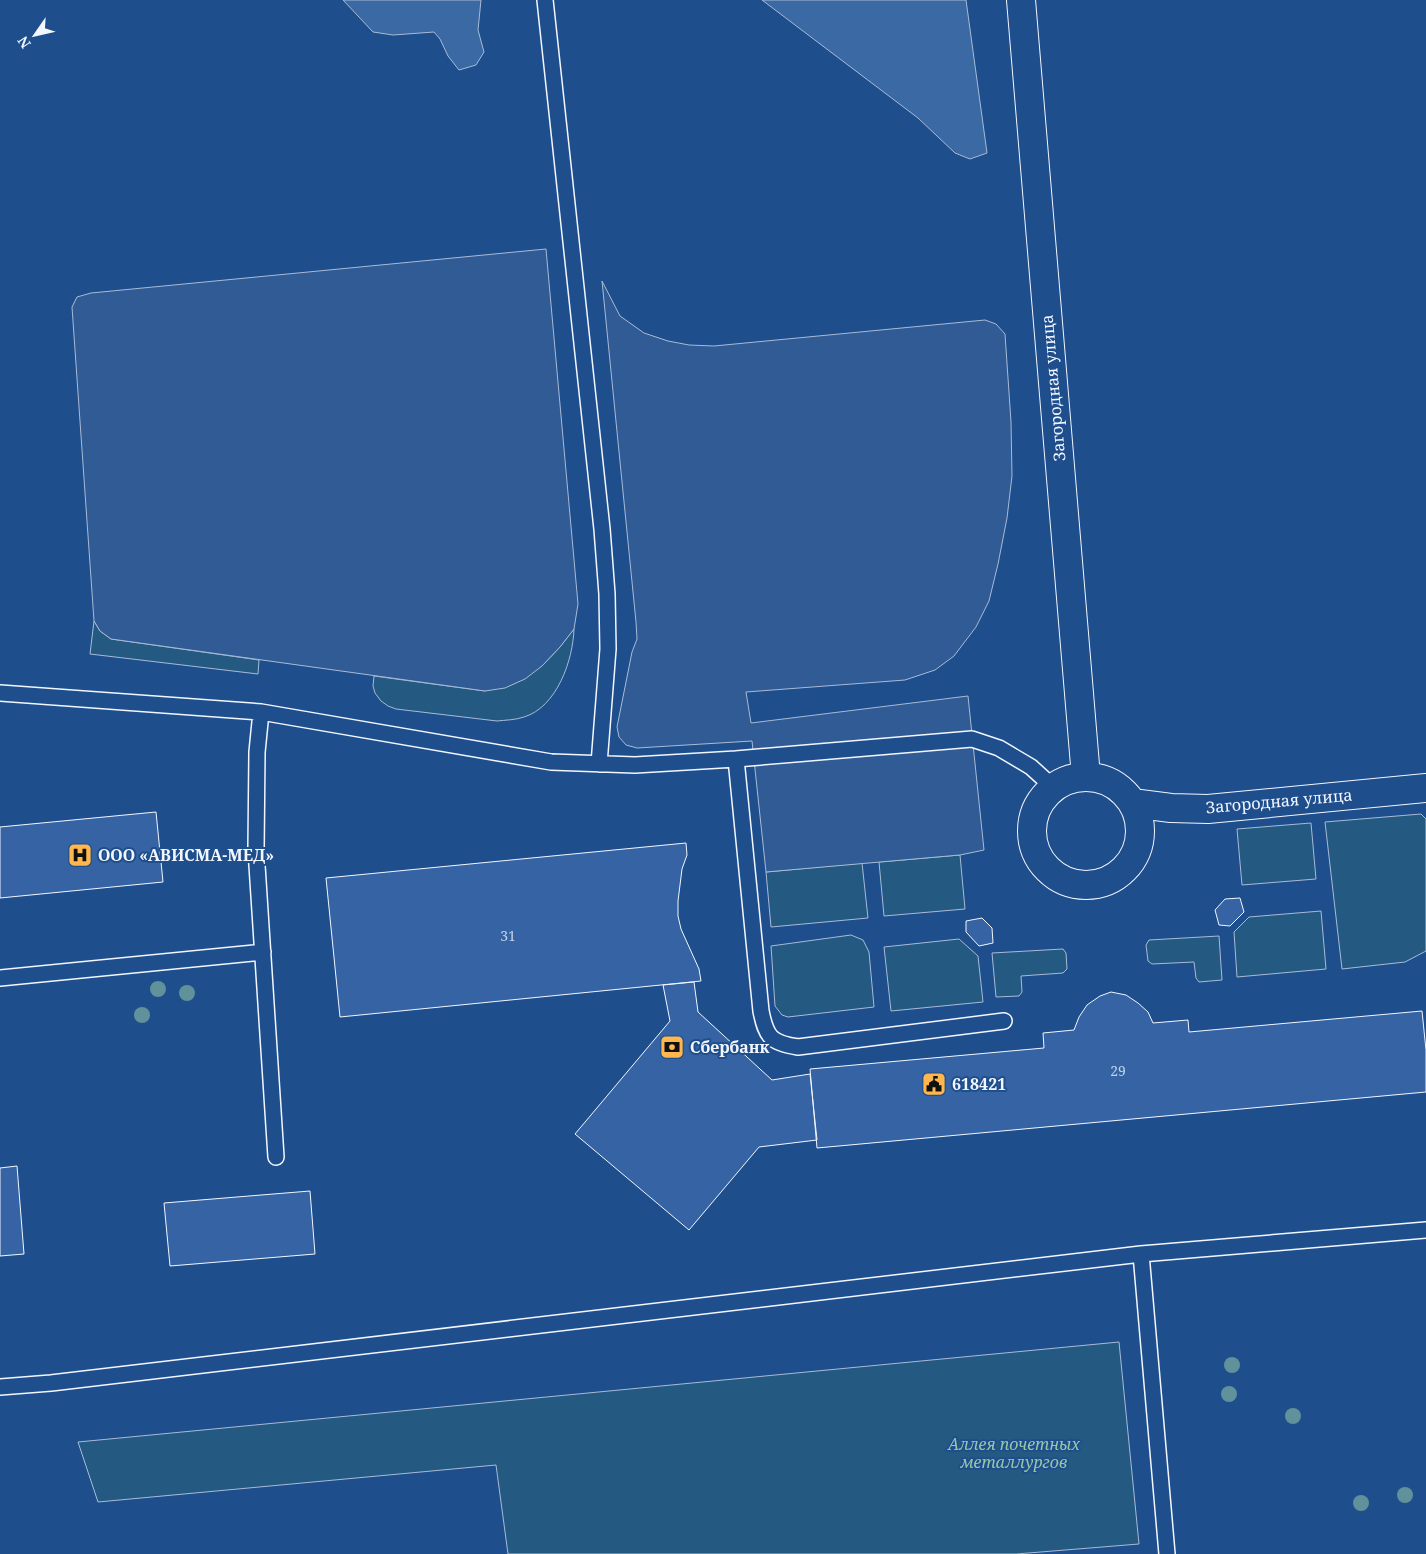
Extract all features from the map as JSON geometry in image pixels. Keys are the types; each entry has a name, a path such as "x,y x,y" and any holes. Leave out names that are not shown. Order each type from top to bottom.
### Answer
{"street":[{"name":"Загородная улица","path":"1021,0 1086,777"},
{"path":"1086,777 1104,780 1120,789 1132,803 1139,820 1139,838 1134,856 1123,870 1108,880 1090,885 1072,883 1056,876 1043,864 1035,849 1031,832 1034,815 1042,799 1054,787 1069,779 1086,777"},
{"name":"Загородная улица","path":"1132,803 1171,808 1208,809 1426,788"}],"lane":[{"path":"545,0 602,529 607,594 608,649 599,764"},
{"path":"0,692 261,712 552,762 635,765 736,759 972,739 999,748 1031,767 1054,787"},
{"path":"261,712 257,752 256,850 276,1157"},
{"path":"736,759 761,1011 764,1027 772,1039 782,1044 798,1046 1004,1021"},
{"path":"0,978 263,952"},
{"path":"0,1387 51,1383 1141,1254 1426,1230"},
{"path":"1141,1254 1168,1554"}],"green space":[{"path":"94,621 100,631 111,639 259,660 258,674 90,654"},
{"path":"574,629 570,654 561,681 546,703 536,712 524,717 497,721 396,709 381,701 375,693 373,686 374,676 485,691 542,666"},
{"path":"1421,814 1426,819 1426,951 1405,962 1342,969 1325,822"},
{"path":"1311,823 1316,879 1242,885 1237,829"},
{"path":"960,855 965,909 884,916 879,862"},
{"path":"862,863 868,918 771,927 766,872"},
{"path":"1321,911 1326,969 1237,977 1234,932 1249,917"},
{"path":"851,935 863,940 869,952 874,1007 788,1017 782,1015 775,1006 771,946"},
{"path":"1219,936 1222,980 1199,982 1196,978 1194,962 1152,964 1148,961 1146,945 1149,940"},
{"path":"959,939 978,956 983,1002 891,1011 884,947"},
{"path":"1063,949 1066,953 1067,969 1063,973 1021,976 1022,992 1019,996 996,997 992,953"},
{"name":"Аллея почетных металлургов","path":"1119,1342 1139,1544 1016,1554 508,1554 496,1465 98,1502 78,1442"}],"shaded area":[{"path":"343,0 481,0 478,30 484,52 476,65 459,70 434,32 393,35 373,32"},
{"path":"762,0 966,0 987,153 970,159 955,153 918,118"},
{"path":"546,249 578,604 574,629 542,666 525,679 505,688 485,691 111,639 100,631 94,621 72,307 77,297 91,293"},
{"path":"602,281 620,316 644,333 668,341 689,345 714,346 985,320 996,324 1005,334 1011,422 1012,476 1007,518 998,564 989,601 976,627 954,656 935,670 905,680 746,692 751,723 968,696 984,850 960,855 766,872 752,741 637,748 626,745 619,737 617,727 632,652 637,639"}],"building":[{"name":"ООО «АВИСМА-МЕД»","path":"156,812 163,882 0,898 0,827"},
{"path":"686,843 687,855 682,869 678,916 681,929 699,969 701,981 340,1017 326,878"},
{"path":"1240,898 1244,912 1230,926 1219,925 1215,910 1225,899"},
{"path":"982,918 992,928 993,943 979,946 966,932 966,921"},
{"path":"694,982 698,1012 772,1080 810,1074 817,1140 759,1147 689,1230 575,1134 670,1021 663,985"},
{"path":"1111,992 1126,995 1138,1003 1148,1012 1153,1023 1188,1020 1189,1032 1422,1011 1426,1050 1426,1092 817,1148 810,1069 1044,1048 1043,1033 1074,1030 1079,1017 1087,1005 1100,996"},
{"path":"17,1166 24,1254 0,1256 0,1168"},
{"path":"310,1191 315,1254 170,1266 164,1203"}],"place":[{"name":"ООО «АВИСМА-МЕД»","path":"80,855"},
{"name":"Сбербанк","path":"672,1047"},
{"name":"618421","path":"934,1084"}]}
